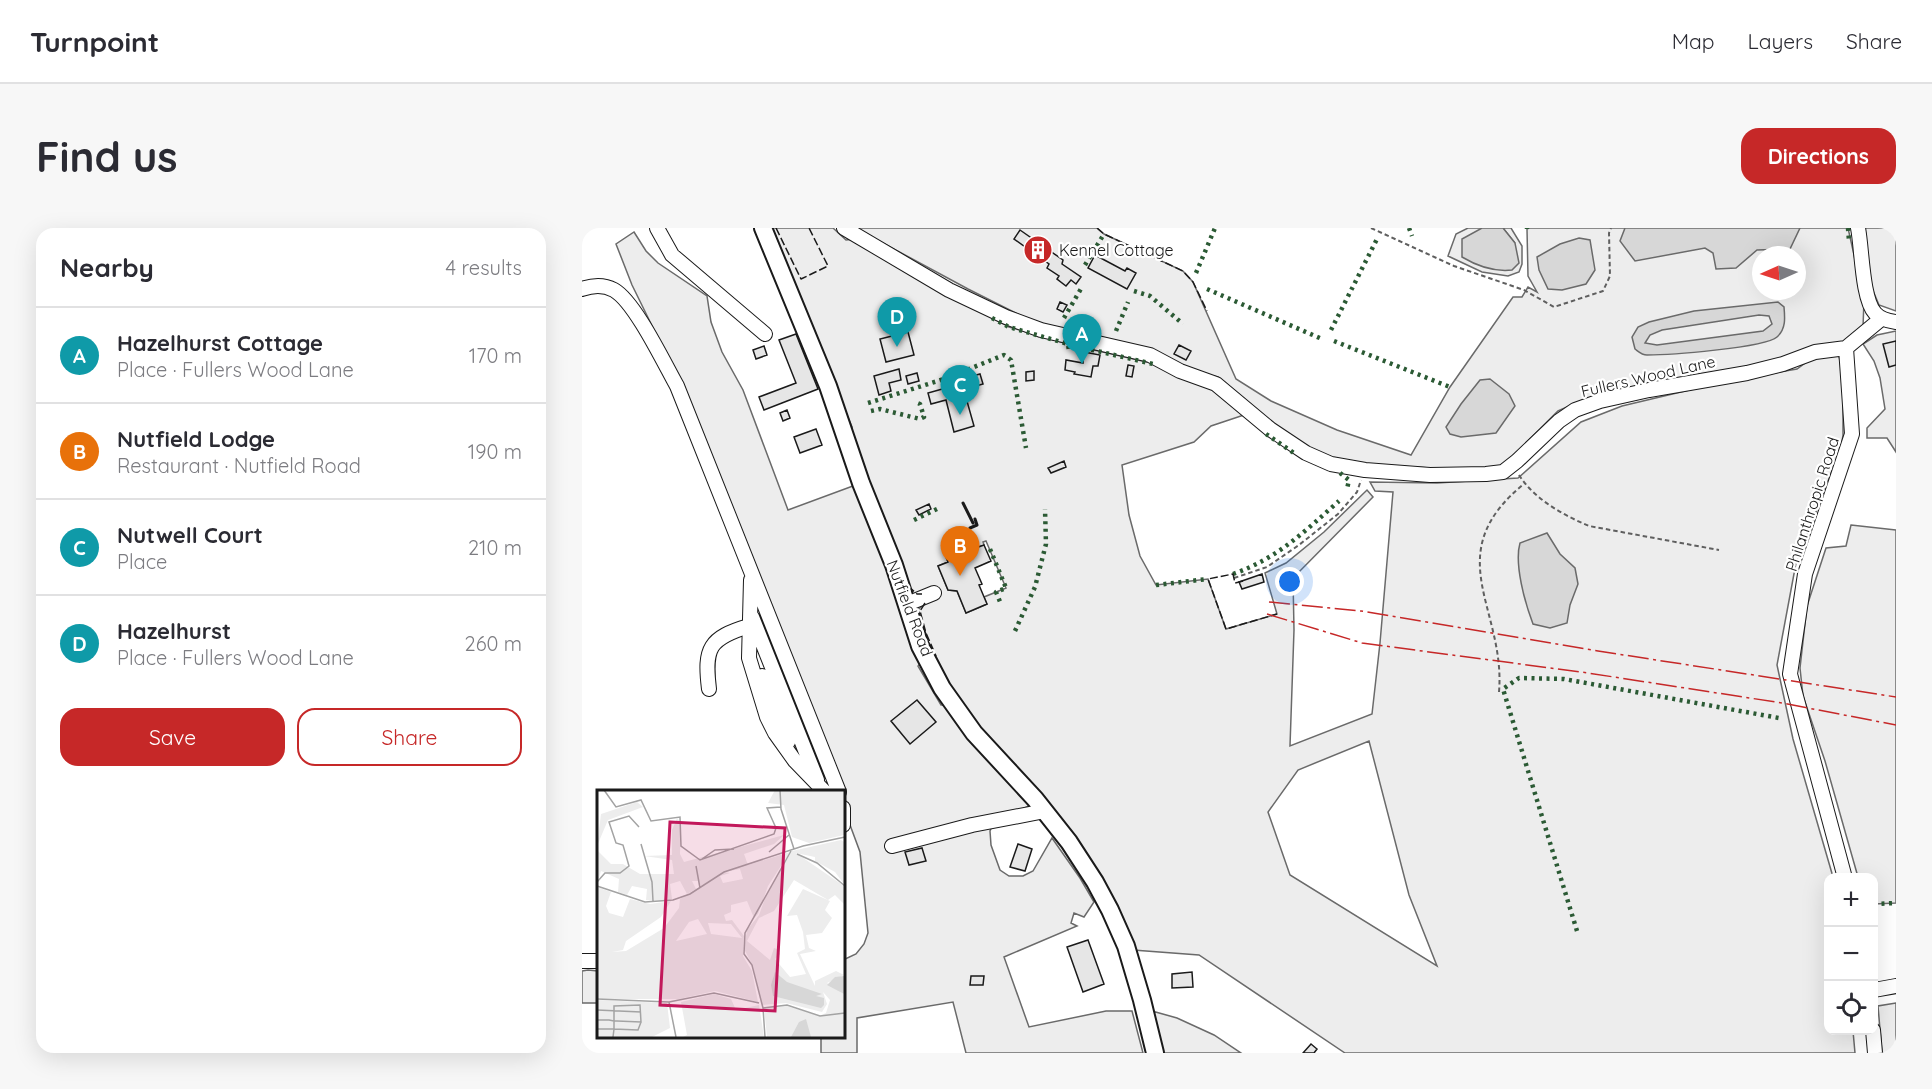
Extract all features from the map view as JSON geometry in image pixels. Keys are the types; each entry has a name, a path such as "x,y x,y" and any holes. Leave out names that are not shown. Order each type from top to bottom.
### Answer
{"main road":[{"name":"Nutfield Road","path":"763,228 828,386 861,483 894,565 920,646 954,705 974,733 1045,812 1075,852 1110,910 1126,946 1143,1000 1155,1053"}],"street":[{"path":"657,228 672,255 765,334"},
{"name":"Fullers Wood Lane","path":"844,228 949,290 1006,317 1041,330 1150,355 1180,371 1216,384 1270,429 1306,453 1331,464 1365,470 1430,475 1475,475 1503,472 1559,421 1575,410 1649,390 1747,373 1783,364 1815,352 1846,348"},
{"path":"1858,228 1868,299 1873,311 1881,319 1896,322"},
{"path":"582,289 597,285 614,290 621,295 653,343 677,386 838,790"},
{"path":"1846,348 1881,319"},
{"name":"Philanthropic Road","path":"1844,873 1790,674 1805,574 1852,434 1846,348"},
{"path":"750,571 749,643 753,673 767,717 775,733 795,761 823,790"},
{"path":"907,604 934,593"},
{"path":"709,689 706,664 710,651 727,632 749,619"},
{"path":"749,619 823,790"},
{"path":"892,846 972,825 1045,812"},
{"path":"1878,989 1896,986"},
{"path":"1873,1035 1875,1053"}],"path":[{"path":"1371,228 1454,266 1524,291 1554,307 1603,291 1610,276 1609,233 1611,228"},
{"path":"1513,464 1536,496 1589,526 1719,550"},
{"path":"1234,578 1267,567 1338,514 1357,492 1365,470"},
{"path":"1498,692 1500,671 1479,573 1479,553 1490,521 1508,496 1525,483"}],"shaded area":[{"path":"768,228 833,228 846,240 855,239 1009,327 1068,344 1151,363 1211,389 1244,415 1211,426 1194,442 1122,465 1129,515 1140,556 1156,585 1208,579 1226,629 1277,614 1265,573 1286,563 1324,532 1367,490 1373,497 1293,578 1294,630 1290,746 1372,714 1393,492 1375,491 1370,482 1437,483 1518,478 1581,422 1622,406 1723,382 1797,369 1808,361 1836,353 1839,356 1843,377 1841,448 1796,563 1777,665 1793,739 1832,873 1824,873 1824,1035 1853,1035 1855,1053 1345,1053 1199,955 1133,950 1002,753 971,717 940,671 917,614 924,603 912,596 852,447 852,427","holes":["986,541 1006,588 984,597 987,604 966,613 957,591 948,590 938,566 948,562 946,557 984,545 983,542","1369,741 1409,895 1437,966 1290,875 1268,812 1298,770"]},
{"path":"855,228 1097,228 1104,234 1183,271 1193,282 1236,379 1271,401 1337,430 1411,455 1450,387 1513,297 1522,297 1528,287 1537,292 1528,276 1527,229 1529,228 1848,228 1864,300 1863,327 1852,338 1838,345 1769,362 1583,400 1558,411 1512,457 1496,469 1465,470 1362,464 1328,457 1301,443 1268,421 1218,377 1193,372 1030,320"},
{"path":"1468,228 1482,228 1515,243 1503,228 1511,228 1522,246 1522,264 1519,272 1508,276 1482,272 1448,256 1456,234"},
{"path":"1482,228 1503,228 1515,243 1519,263 1512,270 1486,268 1462,257 1462,239"},
{"path":"1625,228 1800,228 1791,246 1752,246 1752,254 1736,268 1716,269 1713,253 1705,248 1635,261 1620,241"},
{"path":"1865,228 1896,228 1896,311 1879,305 1869,281"},
{"path":"634,232 646,251 658,263 707,296 711,322 722,352 743,390 788,510 861,483 927,656 918,666 941,705 949,705 1029,806 994,822 990,831 991,845 1000,870 1009,876 1023,876 1033,871 1052,838 1094,902 1084,917 1074,913 1071,923 1077,926 1004,957 1029,1027 1106,1011 1132,1011 1143,1053 966,1053 953,1002 857,1018 857,1053 821,1053 821,1038 844,1038 844,960 856,954 864,944 868,933 860,852 844,809 844,790 659,340 632,285 616,244"},
{"path":"1579,238 1590,240 1595,270 1586,284 1562,290 1548,289 1539,270 1537,257 1560,244"},
{"path":"1778,302 1784,307 1785,315 1782,330 1777,337 1769,341 1715,350 1658,355 1647,355 1635,349 1632,337 1638,327 1694,311","holes":["1759,315 1769,316 1772,324 1763,331 1657,345 1645,343 1650,335 1662,330"]},
{"path":"1896,331 1896,452 1887,438 1867,438 1867,428 1885,409 1880,378 1874,361 1863,344 1877,335"},
{"path":"1490,379 1509,394 1515,406 1496,433 1461,437 1450,434 1446,427 1461,404 1480,380"},
{"path":"1851,525 1896,530 1896,903 1878,904 1878,873 1857,873 1825,761 1803,696 1800,668 1807,606 1826,548 1846,546"},
{"path":"1547,533 1560,554 1575,568 1578,584 1570,605 1567,623 1550,628 1533,624 1524,595 1518,562 1520,543"},
{"path":"582,971 597,971 597,1003 582,1003"},
{"path":"1896,1003 1896,1053 1882,1053 1878,1006"},
{"path":"1152,1011 1177,1018 1214,1035 1241,1053 1163,1053"}],"building":[{"name":"Kennel Cottage","path":"1020,230 1063,260 1062,264 1081,277 1076,284 1071,280 1066,286 1057,279 1059,276 1047,268 1049,264 1014,239"},
{"path":"1095,255 1125,271 1127,268 1136,273 1127,289 1088,268"},
{"path":"1060,302 1067,305 1063,312 1057,309"},
{"path":"908,332 914,355 886,362 880,339"},
{"path":"796,334 818,389 764,410 759,397 796,383 779,340"},
{"path":"1896,341 1896,365 1889,367 1883,344"},
{"path":"1179,345 1191,351 1186,360 1174,354"},
{"path":"764,346 767,355 756,359 753,350"},
{"path":"1084,352 1100,355 1098,366 1093,366 1091,377 1065,370 1066,360 1083,363"},
{"path":"1128,365 1134,366 1132,377 1126,376"},
{"path":"899,369 901,380 889,383 891,391 879,395 874,376"},
{"path":"1034,371 1034,380 1026,381 1026,372"},
{"path":"917,373 919,381 908,384 906,376"},
{"path":"980,374 983,384 965,389 962,379"},
{"path":"953,386 954,390 963,387 974,426 954,432 946,400 931,404 928,393"},
{"path":"787,410 790,418 783,421 780,413"},
{"path":"816,429 822,445 800,453 794,437"},
{"path":"1064,461 1066,467 1051,473 1048,468"},
{"path":"929,504 931,509 919,515 916,510"},
{"path":"984,545 991,561 975,568 987,604 966,613 957,591 948,590 938,566 948,562 946,557"},
{"path":"1262,574 1264,582 1242,589 1239,582"},
{"path":"917,700 936,722 910,744 891,721"},
{"path":"1018,844 1032,849 1025,871 1010,867"},
{"path":"922,848 926,861 909,865 905,852"},
{"path":"1088,940 1104,984 1083,992 1067,947"},
{"path":"1192,972 1193,987 1172,988 1172,974"},
{"path":"971,976 984,976 983,985 970,985"},
{"path":"1311,1044 1317,1049 1314,1053 1303,1053"}],"hedge":[{"path":"1196,273 1215,228"},
{"path":"1409,228 1412,236"},
{"path":"1848,228 1849,241"},
{"path":"1085,265 1104,234"},
{"path":"1331,330 1377,239"},
{"path":"1064,318 1082,287"},
{"path":"1207,289 1322,339"},
{"path":"1134,291 1150,296 1183,324"},
{"path":"1116,331 1128,302"},
{"path":"992,318 1009,327 1068,344 1069,351"},
{"path":"1334,341 1450,387"},
{"path":"1084,348 1153,364"},
{"path":"868,403 944,379 1004,355 1011,360 1026,448"},
{"path":"871,411 880,409 920,419 924,417 920,404 915,402"},
{"path":"1266,434 1294,453"},
{"path":"1340,473 1349,480 1347,489"},
{"path":"1233,574 1277,552 1302,534 1339,501"},
{"path":"914,520 937,509"},
{"path":"1015,631 1035,587 1046,544 1045,509"},
{"path":"990,549 1006,588 996,592 1001,604"},
{"path":"1156,585 1208,579"},
{"path":"1577,931 1503,689 1519,678 1564,679 1779,718"},
{"path":"1878,904 1896,903"}],"fence":[{"path":"776,228 801,279 828,266 809,228"},
{"path":"1097,228 1104,234 1183,271 1193,282 1207,311"},
{"path":"1243,581 1235,583 1233,574 1208,579 1226,629 1277,614"},
{"path":"908,586 917,594 922,594"},
{"path":"925,603 920,611 936,656"}],"wall":[{"path":"963,503 973,523"},
{"path":"970,528 977,525 975,519"}],"power":[{"path":"1269,602 1361,611 1598,651 1896,697"},
{"path":"1267,614 1362,643 1588,673 1782,703 1896,725"}],"place":[{"name":"Kennel Cottage","path":"1038,250"},
{"name":"Hazelhurst","path":"897,347"},
{"name":"Hazelhurst Cottage","path":"1082,364"},
{"name":"Nutwell Court","path":"960,415"},
{"name":"Nutfield Lodge","path":"960,576"}]}
